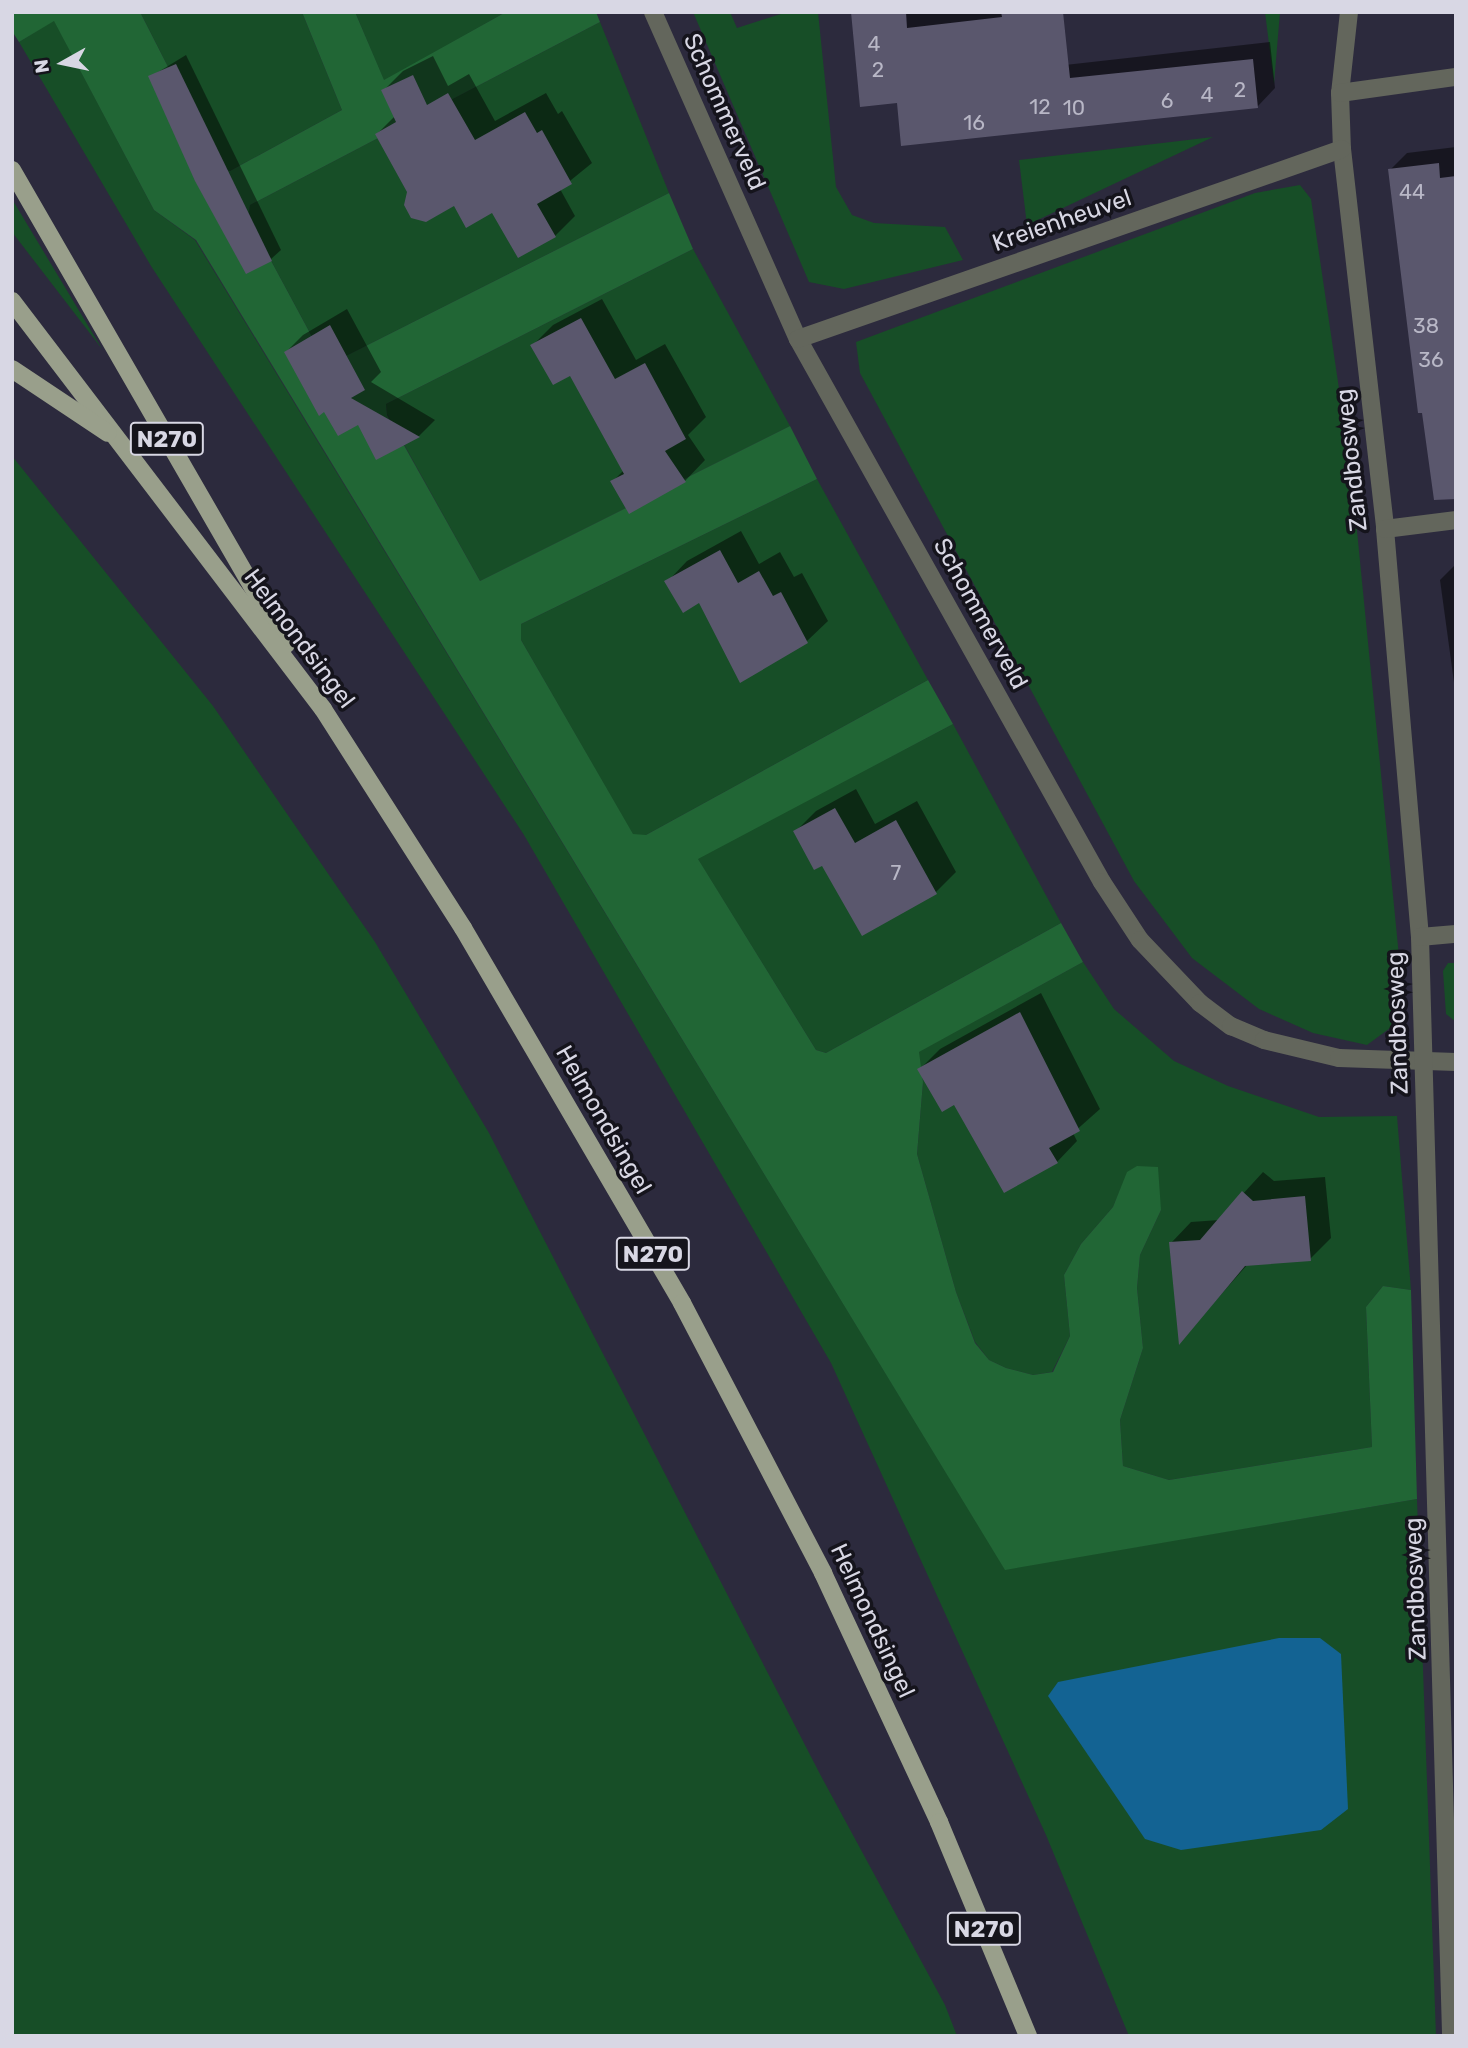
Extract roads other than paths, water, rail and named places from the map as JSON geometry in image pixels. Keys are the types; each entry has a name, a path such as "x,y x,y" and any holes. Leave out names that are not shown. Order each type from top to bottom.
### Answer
{"main road":[{"name":"N270","path":"12,170 323,709"},
{"name":"Helmondsingel","path":"12,301 323,709 463,928 682,1303 822,1573 939,1822 1028,2036"},
{"name":"N270","path":"12,369 117,439"}],"street":[{"name":"Schommerveld","path":"653,12 798,339 1102,882 1140,940 1200,1003 1231,1026 1265,1040 1339,1058 1456,1062"},
{"name":"Zandbosweg","path":"1349,12 1340,93 1342,149 1385,529 1420,937 1451,2036"},
{"path":"1340,93 1456,77"},
{"name":"Kreienheuvel","path":"798,339 1342,149"},
{"path":"1385,529 1456,520"},
{"path":"1420,937 1456,934"}],"water":[{"path":"1279,1638 1320,1638 1341,1654 1348,1809 1321,1830 1181,1850 1145,1839 1048,1696 1058,1682"}]}
